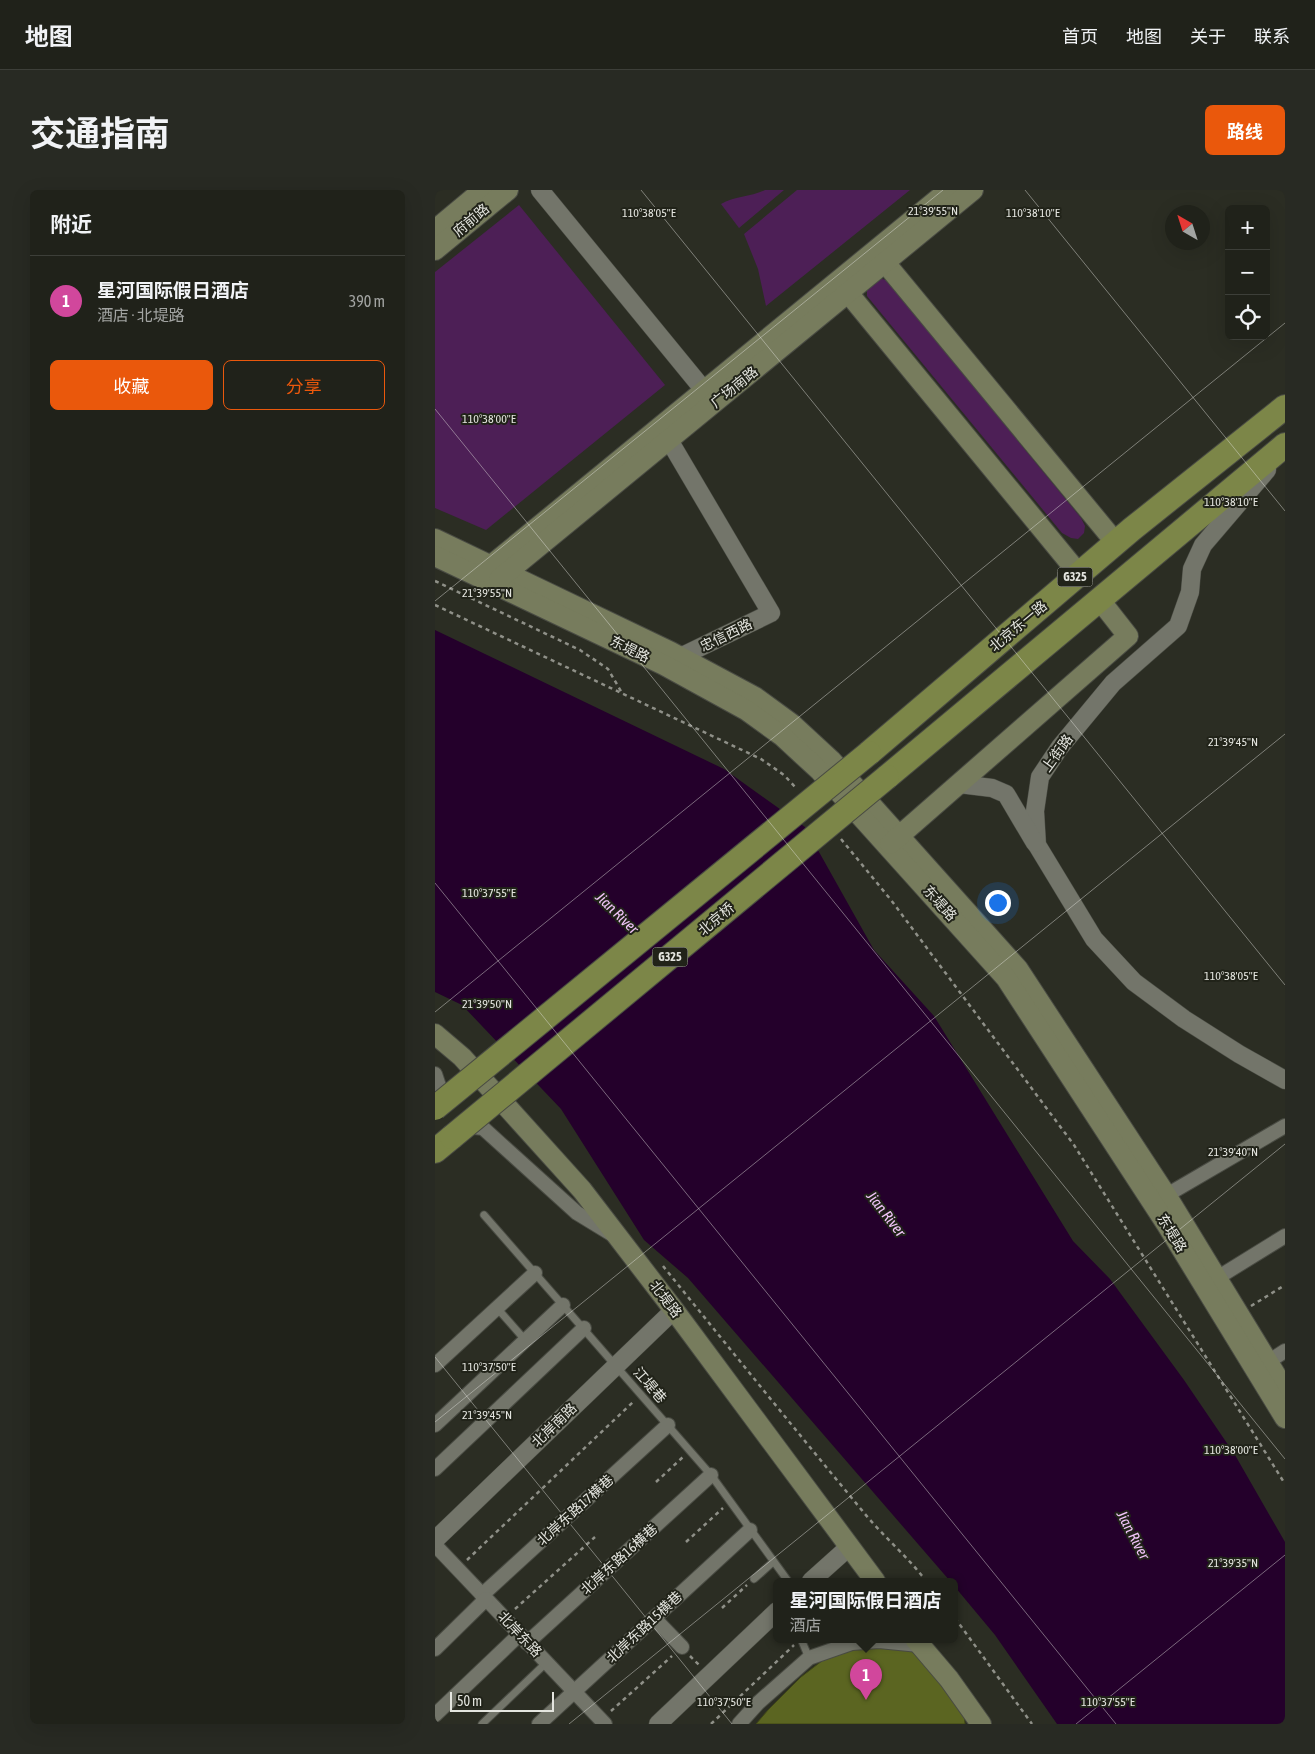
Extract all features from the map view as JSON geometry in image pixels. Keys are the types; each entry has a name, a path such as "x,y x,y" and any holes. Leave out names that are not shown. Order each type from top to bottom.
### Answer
{"highway":[{"name":"北京东一路","path":"439,1104 869,753 1115,543 1285,407"},
{"name":"G325","path":"1099,599 1285,445"},
{"name":"北京桥","path":"451,1138 1099,599"}],"main road":[{"name":"府前路","path":"435,230 483,190"},
{"name":"府前路","path":"435,250 508,190"},
{"name":"广场南路","path":"493,574 880,256 949,190"},
{"name":"广场南路","path":"880,256 973,190"},
{"path":"880,256 1115,543"},
{"path":"843,287 1079,574"},
{"name":"广场南路","path":"493,574 669,440 709,397"},
{"name":"东堤路","path":"435,538 493,574 746,710 805,756 894,841 1018,969 1211,1281 1285,1418"},
{"name":"东堤路","path":"435,556 493,574 680,657 755,697 792,724 831,760 894,841"},
{"path":"894,841 1128,636 1099,599"},
{"name":"北堤路","path":"435,1034 462,1056 567,1172 623,1242 873,1578"},
{"name":"东堤路","path":"1211,1281 1239,1313 1285,1390"},
{"path":"918,1643 949,1680 981,1724"}],"street":[{"path":"540,190 709,397"},
{"name":"忠信西路","path":"669,440 771,613 680,657"},
{"name":"上街路","path":"1285,450 1203,545 1193,569 1190,592 1178,626 1113,683 1060,747 1040,776 1035,811 1037,845 1095,939 1134,982 1184,1019 1239,1054 1285,1080"},
{"path":"959,784 992,788 1006,794 1037,845"},
{"path":"435,1074 439,1104"},
{"path":"1160,1199 1285,1126"},
{"path":"451,1138 483,1128 577,1213 623,1242"},
{"path":"1211,1281 1285,1236"},
{"path":"435,1365 535,1273"},
{"path":"435,1425 563,1305"},
{"name":"北岸南路","path":"435,1540 674,1310"},
{"path":"435,1469 583,1328"},
{"path":"1268,1362 1285,1351"},
{"name":"北岸东路17横巷","path":"435,1649 484,1597 668,1425"},
{"name":"北岸东路16横巷","path":"435,1715 711,1475"},
{"name":"北岸东路15横巷","path":"539,1724 750,1530"},
{"name":"北岸东路","path":"435,1545 603,1722"},
{"path":"814,1578 850,1546"},
{"path":"658,1724 773,1615"},
{"path":"654,1618 682,1647"},
{"path":"739,1724 758,1703 809,1658 852,1643"}],"lane":[{"name":"江堤巷","path":"483,1214 711,1475 786,1578"},
{"path":"497,1308 526,1341"},
{"path":"754,1579 773,1562"},
{"path":"803,1643 809,1658"},
{"path":"482,1724 547,1663"}],"path":[{"path":"435,581 579,650 608,669 623,694"},
{"path":"435,605 761,759 784,775 797,789"},
{"path":"835,832 891,900 1074,1145 1285,1484"},
{"path":"1239,1313 1285,1284"},
{"path":"458,1569 642,1394"},
{"path":"656,1482 690,1451"},
{"path":"686,1542 730,1502"},
{"path":"505,1618 595,1537"},
{"path":"722,1608 754,1579"},
{"path":"958,1622 1032,1724"},
{"path":"711,1724 797,1643"},
{"path":"603,1722 682,1647 709,1676"}],"shaded area":[{"path":"765,190 784,190 739,228 721,204 731,199"},
{"path":"797,190 910,190 766,306 758,269 744,234"},
{"path":"519,205 665,385 486,530 435,508 435,272"},
{"path":"879,278 886,280 1081,518 1085,526 1084,533 1078,539 1071,538 1062,533 867,296 867,289"}],"water":[{"name":"Jian River","path":"435,630 724,769 805,827 874,950 934,1016 1073,1241 1110,1279 1184,1380 1235,1455 1285,1542 1285,1724 1057,1724 995,1635 958,1591 958,1578 947,1578 688,1278 644,1240 561,1109 462,1005 435,992"}],"building":[{"path":"862,1647 924,1651 933,1658 960,1692 963,1701 965,1724 756,1724 801,1677 827,1657"}],"place":[{"name":"星河国际假日酒店","path":"866,1700"}]}
